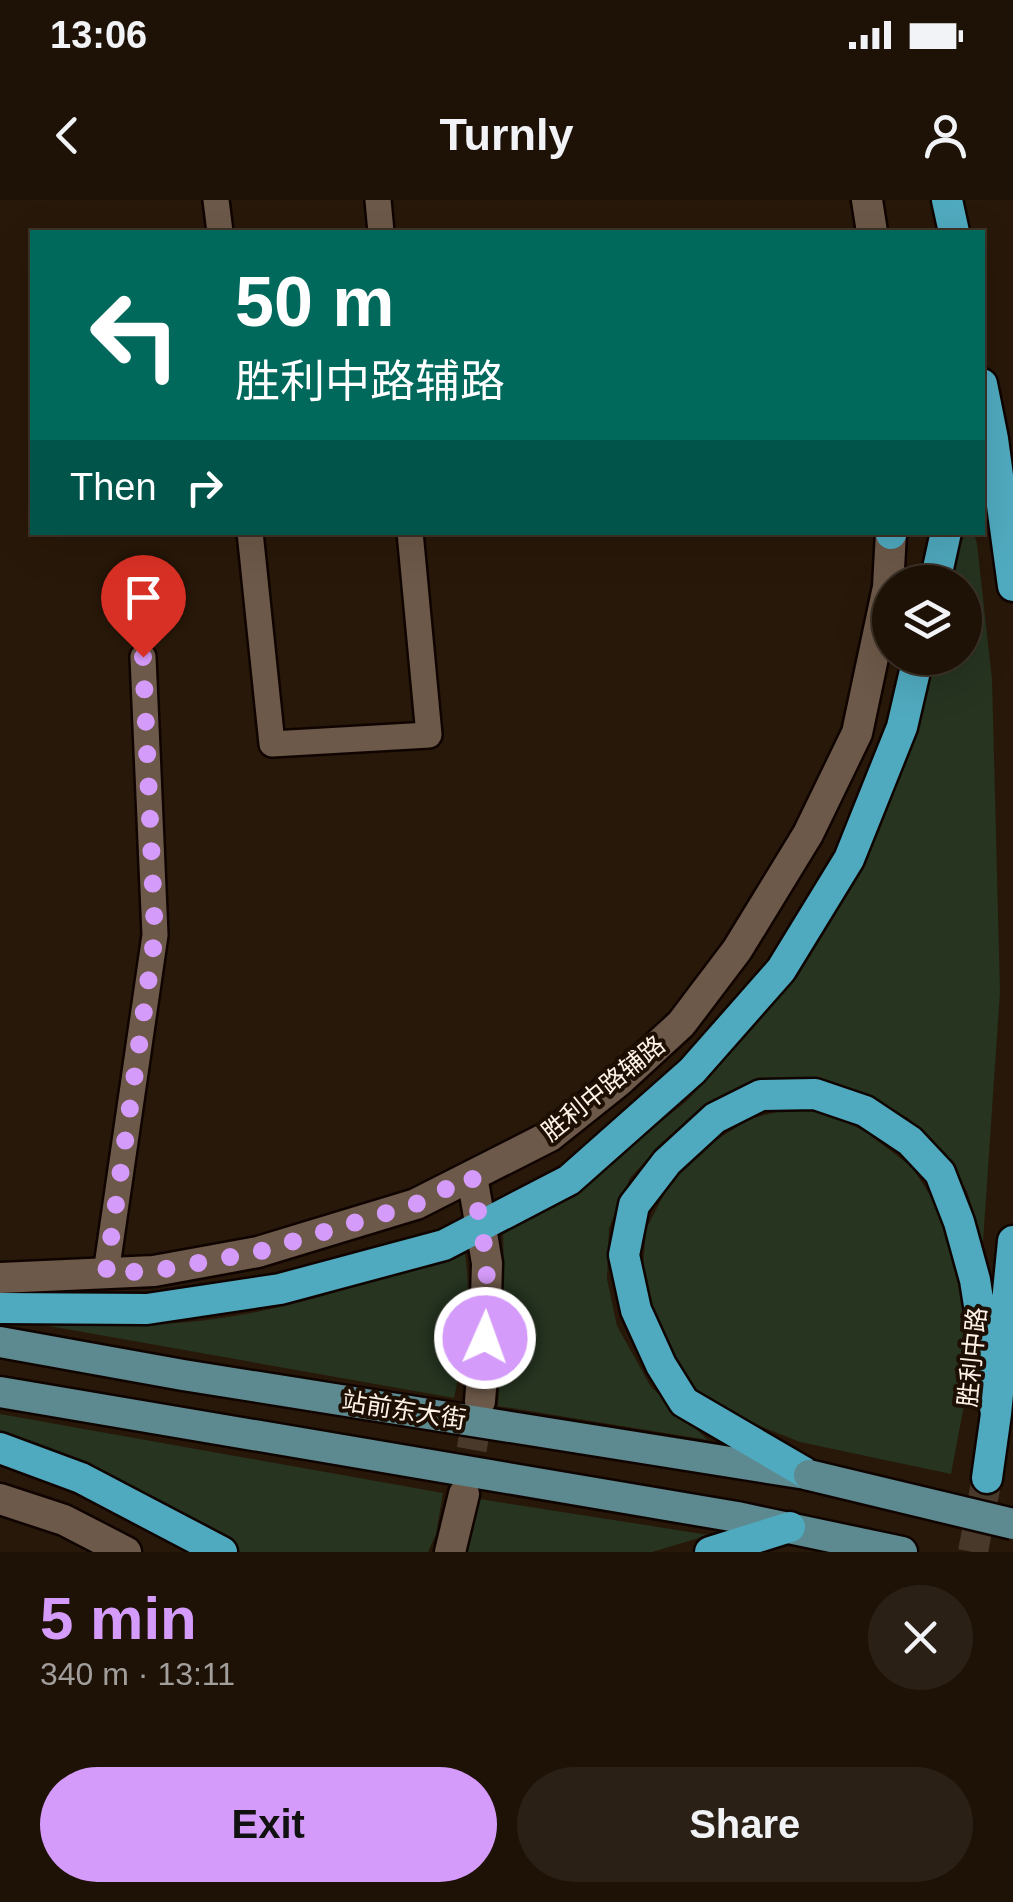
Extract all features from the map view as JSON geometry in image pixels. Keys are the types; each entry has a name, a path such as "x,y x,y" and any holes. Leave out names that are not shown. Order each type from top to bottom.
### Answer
{"highway":[{"path":"948,200 954,230"},
{"path":"985,399 1013,586"},
{"path":"939,565 945,535"},
{"path":"0,1308 147,1309 280,1289 444,1246 569,1180 692,1070 781,970 849,859 902,727 914,675"},
{"path":"809,1475 684,1402 636,1310 624,1255 634,1205 667,1162 715,1118 761,1095 814,1094 865,1111 910,1142 940,1173 975,1280 996,1414"},
{"name":"胜利中路","path":"987,1478 1013,1241"},
{"path":"0,1448 80,1478 222,1552"},
{"path":"710,1552 790,1527"}],"main road":[{"path":"867,200 872,230"},
{"name":"胜利中路辅路","path":"0,1278 154,1271 258,1252 416,1204 550,1136 619,1081 680,1024 737,950 808,834 857,733 888,587 891,535"},
{"path":"472,1176 487,1262 480,1401"},
{"name":"站前东大街","path":"0,1342 809,1475 1013,1524"},
{"name":"站前东大街","path":"0,1392 790,1527 902,1552"},
{"path":"450,1552 464,1494"},
{"path":"0,1499 64,1520 126,1552"}],"street":[{"path":"216,200 220,230"},
{"path":"378,200 382,230"},
{"path":"250,535 272,744 429,735 410,535"},
{"path":"106,1273 155,935 143,657"}],"green space":[{"path":"964,535 975,535 979,565 952,565"},
{"path":"982,589 992,679 1000,992 983,1242 967,1191 944,1154 908,1118 856,1092 757,1084 711,1103 665,1140 630,1178 609,1228 607,1279 617,1326 651,1387 708,1440 498,1406 503,1227 616,1158 688,1100 750,1030 808,954 862,860 906,762 929,675 982,675"},
{"path":"788,1109 827,1111 867,1133 912,1167 937,1206 956,1256 972,1363 951,1474 800,1442 728,1413 678,1375 642,1279 646,1229 671,1181 708,1145 750,1119"},
{"path":"464,1248 466,1323 454,1398 21,1321 147,1324 225,1318 329,1294"},
{"path":"0,1414 443,1493 436,1534 428,1552 240,1552 198,1525 0,1434"},
{"path":"480,1499 709,1535 652,1552 465,1552"}],"tunnel":[{"path":"464,1494 480,1401"},
{"path":"973,1552 987,1478"}],"route":[{"path":"143,657 155,935 106,1273 154,1271 258,1252 416,1204 472,1176 487,1262 485,1338"}]}
